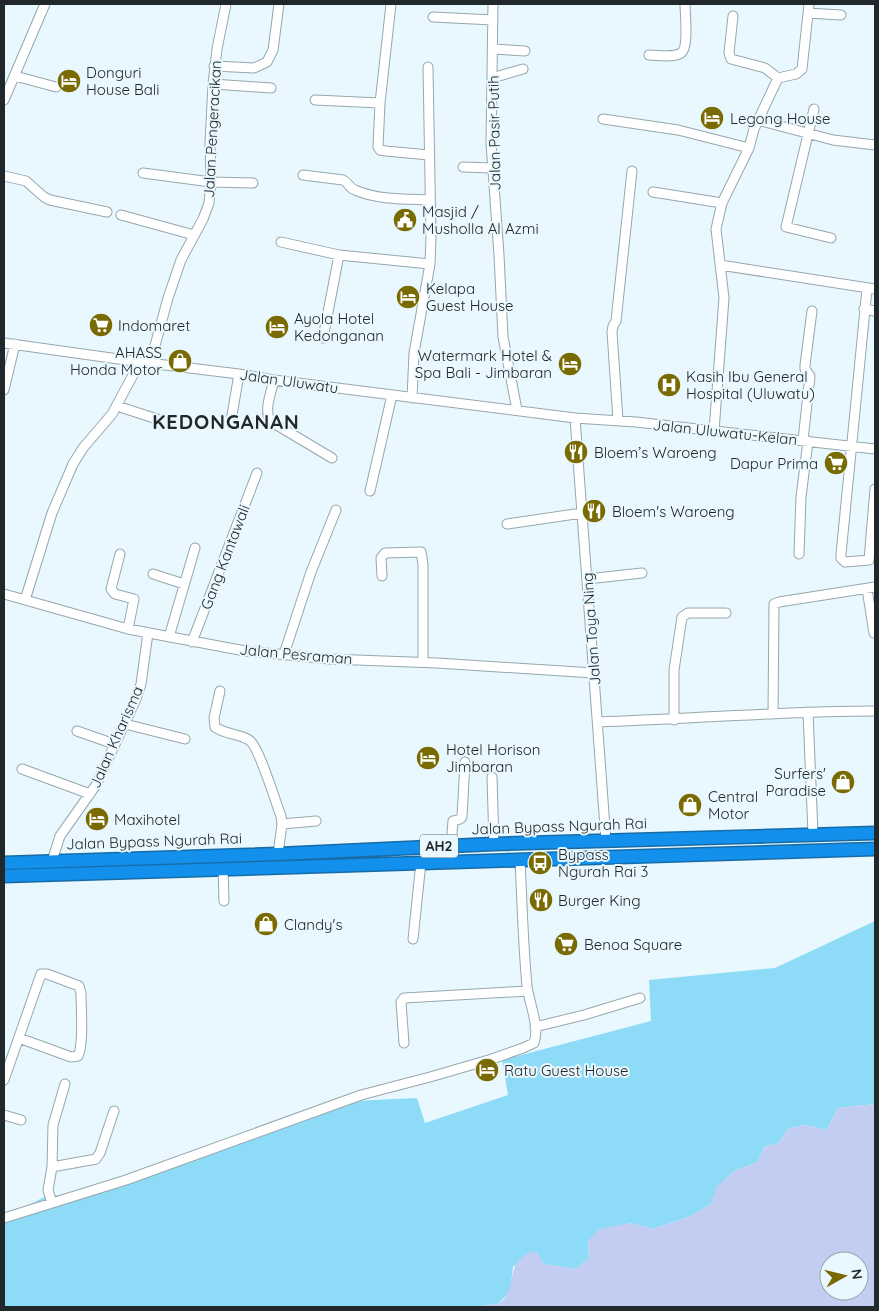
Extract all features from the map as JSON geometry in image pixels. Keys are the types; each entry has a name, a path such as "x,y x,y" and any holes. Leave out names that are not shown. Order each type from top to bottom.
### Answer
{"highway":[{"name":"Jalan Bypass Ngurah Rai","path":"4,876 120,864 151,857 278,854 494,844 875,833"},
{"path":"606,841 606,856"},
{"name":"Jalan Bypass Ngurah Rai","path":"4,863 52,861 120,864 151,870 224,869 875,849"},
{"path":"151,857 151,870"}],"street":[{"path":"4,100 45,4"},
{"name":"Jalan Pengeracikan","path":"150,364 168,298 181,260 207,210 211,182 210,143 214,66 226,4"},
{"path":"214,66 254,68 267,62 273,50 279,4"},
{"path":"391,4 380,103 379,148 386,151 429,155"},
{"name":"Jalan Pasir Putih","path":"493,4 491,143 503,337 517,410"},
{"path":"649,55 675,55 680,54 684,50 685,4"},
{"path":"778,78 796,74 802,70 809,8 841,15"},
{"path":"733,16 730,58 765,68 778,78"},
{"path":"434,17 493,20"},
{"path":"493,49 525,51"},
{"path":"412,398 417,333 430,264 428,67"},
{"path":"492,78 523,69"},
{"path":"15,76 56,87"},
{"path":"714,431 724,307 724,289 716,229 722,203 749,148 758,120 778,78"},
{"path":"213,84 271,88"},
{"path":"315,100 380,103"},
{"path":"814,109 786,228 831,238"},
{"path":"603,119 678,130 749,148"},
{"path":"758,120 833,140 875,145"},
{"path":"463,167 493,168"},
{"path":"618,420 612,332 616,321 632,171"},
{"path":"143,173 211,182 253,183"},
{"path":"303,175 345,181 354,190 376,196 430,200"},
{"path":"4,176 26,181 50,200 107,212"},
{"path":"653,192 722,203"},
{"path":"121,215 194,235"},
{"path":"281,242 339,255 430,264"},
{"path":"323,338 339,255"},
{"path":"720,264 871,289 864,309 841,554 841,558 846,562 869,560 875,489"},
{"path":"864,309 875,311"},
{"path":"800,554 801,497 810,376 805,369 805,365 812,311"},
{"name":"Jalan Uluwatu","path":"4,343 150,364 575,418"},
{"path":"4,390 16,344"},
{"path":"25,600 55,505 73,464 79,453 100,430 117,406 140,362"},
{"path":"231,421 239,374"},
{"path":"274,380 268,406 270,421 332,458"},
{"path":"370,491 392,395"},
{"path":"117,406 157,419"},
{"name":"Jalan Uluwatu-Kelan","path":"575,418 618,420 875,449"},
{"name":"Jalan Toya Ning","path":"575,418 606,841"},
{"name":"Gang Kantawali","path":"192,642 257,473"},
{"path":"284,654 308,579 336,510"},
{"path":"507,524 582,513"},
{"path":"169,637 195,548"},
{"path":"382,576 381,558 385,553 421,552 423,564 422,662"},
{"path":"120,554 111,589 115,594 134,599 128,629"},
{"path":"587,579 642,573"},
{"path":"153,574 184,584"},
{"path":"773,714 774,604 871,588 874,633"},
{"name":"Jalan Pesraman","path":"4,594 94,621 128,629 245,650 330,659 422,662 594,673"},
{"path":"674,720 674,670 682,617 688,613 726,612"},
{"name":"Jalan Kharisma","path":"52,861 60,836 90,794 125,724 140,684 148,633"},
{"path":"220,691 214,718 216,727 222,732 241,736 251,741 257,751 281,816 282,824 278,854"},
{"path":"598,722 674,720 824,711 875,711"},
{"path":"808,712 813,834"},
{"path":"125,724 185,739"},
{"path":"77,731 114,744"},
{"path":"451,846 452,821 462,817 465,762"},
{"path":"22,769 90,794"},
{"path":"492,777 494,844"},
{"path":"282,824 316,821"},
{"path":"4,1218 126,1180 361,1095 430,1078 523,1048 535,1041 535,1028 528,991 524,948 520,859"},
{"path":"413,940 421,862"},
{"path":"224,869 224,901"},
{"path":"4,1080 41,974 47,974 79,986 81,993 81,1038 79,1055 71,1057 19,1038"},
{"path":"404,1043 401,1002 404,998 528,991"},
{"path":"535,1028 640,998"},
{"path":"52,1204 48,1190 52,1167 53,1125 65,1084"},
{"path":"52,1167 96,1159 100,1153 114,1111"},
{"path":"4,1115 21,1120"}],"shaded area":[{"path":"875,921 875,1104 838,1108 827,1130 804,1125 788,1129 779,1143 764,1147 758,1162 734,1171 717,1188 711,1204 689,1217 653,1229 630,1223 588,1241 589,1258 576,1269 544,1264 536,1252 513,1267 510,1292 498,1304 474,1307 4,1307 4,1218 48,1195 87,1197 352,1101 417,1098 425,1123 508,1095 502,1060 651,1021 649,980 775,968"},
{"path":"875,1104 875,1307 474,1307 497,1304 504,1299 508,1293 514,1268 525,1255 536,1251 544,1264 576,1269 589,1258 588,1241 599,1229 630,1223 653,1229 689,1217 711,1204 716,1188 734,1171 758,1162 764,1147 779,1143 788,1129 804,1125 827,1130 838,1108"}],"place":[{"name":"Donguri House Bali","path":"69,81"},
{"name":"Legong House","path":"712,118"},
{"name":"Masjid / Musholla Al Azmi","path":"405,220"},
{"name":"Kelapa Guest House","path":"408,297"},
{"name":"Indomaret","path":"101,325"},
{"name":"Ayola Hotel Kedonganan","path":"277,327"},
{"name":"AHASS Honda Motor","path":"180,361"},
{"name":"Watermark Hotel & Spa Bali - Jimbaran","path":"570,364"},
{"name":"Kasih Ibu General Hospital (Uluwatu)","path":"669,385"},
{"name":"Bloem’s Waroeng","path":"576,452"},
{"name":"Dapur Prima","path":"836,463"},
{"name":"Bloem's Waroeng","path":"594,511"},
{"name":"Hotel Horison Jimbaran","path":"428,758"},
{"name":"Surfers' Paradise","path":"843,782"},
{"name":"Central Motor","path":"690,805"},
{"name":"Maxihotel","path":"97,819"},
{"name":"Bypass Ngurah Rai 3","path":"540,863"},
{"name":"Burger King","path":"541,900"},
{"name":"Clandy's","path":"266,924"},
{"name":"Benoa Square","path":"566,944"},
{"name":"Ratu Guest House","path":"487,1070"}],"district":[{"name":"KEDONGANAN","path":"226,421"}]}
